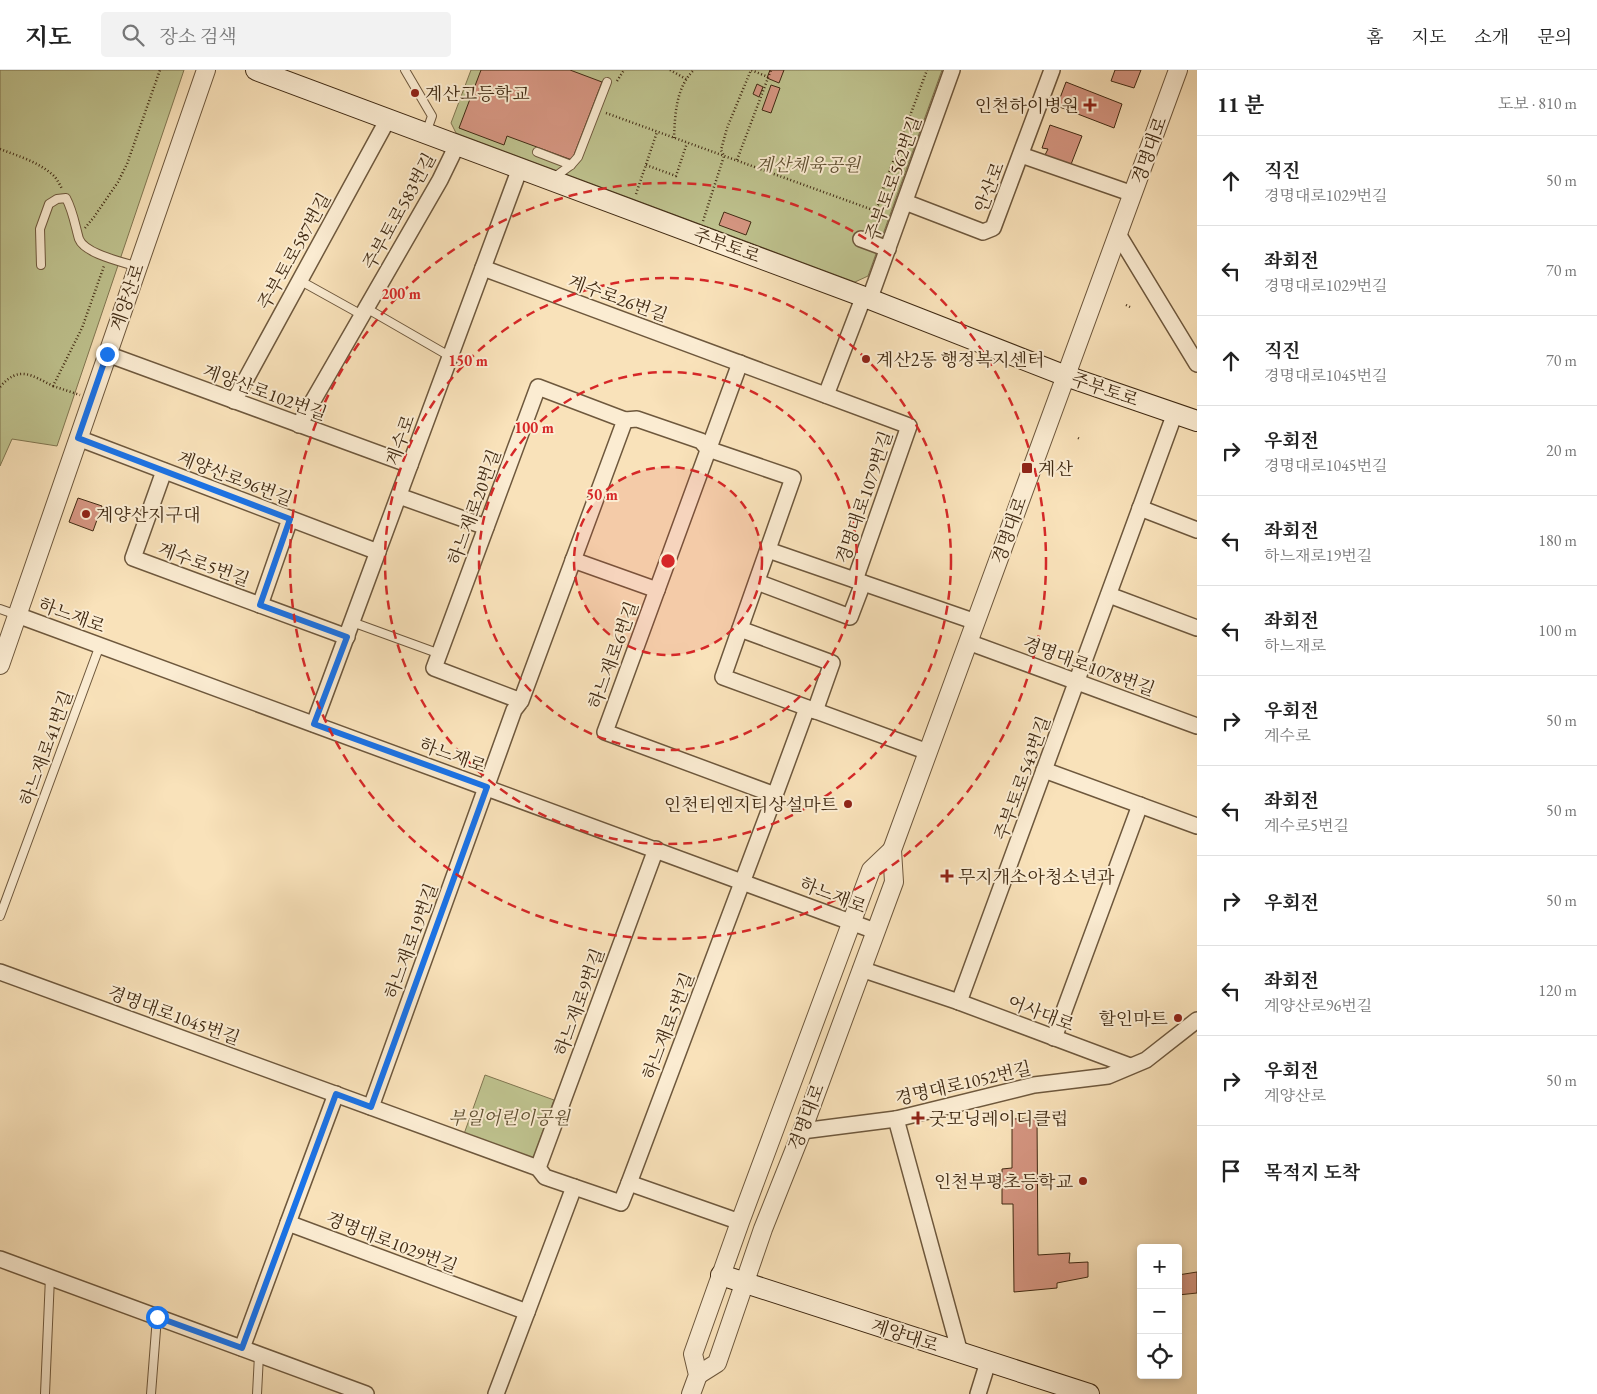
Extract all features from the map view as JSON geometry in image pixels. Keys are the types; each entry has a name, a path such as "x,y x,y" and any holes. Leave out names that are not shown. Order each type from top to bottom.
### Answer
{"main road":[{"name":"주부토로","path":"256,70 867,298 1066,376 1197,421"},
{"name":"계양대로","path":"721,1275 1089,1394"}],"street":[{"name":"계양산로","path":"0,665 206,70"},
{"name":"주부토로562번길","path":"826,395 862,301 871,295 952,70"},
{"name":"안산로","path":"905,202 983,232 993,228 1052,70"},
{"name":"경명대로","path":"698,1375 717,1363 763,1229 802,1131 894,882 892,850 1178,70"},
{"name":"주부토로587번길","path":"234,401 388,119"},
{"name":"주부토로583번길","path":"299,425 440,180 456,145"},
{"path":"1021,155 1133,194"},
{"name":"계수로","path":"314,724 520,168"},
{"path":"1118,234 1197,364"},
{"path":"861,239 888,249"},
{"name":"계수로26번길","path":"483,268 909,426"},
{"name":"계양산로102번길","path":"107,354 410,465"},
{"name":"하느재로6번길","path":"740,364 605,732 775,795"},
{"name":"하느재로20번길","path":"521,702 434,668 486,527 538,387 625,420"},
{"name":"주부토로543번길","path":"959,1002 1175,413"},
{"path":"487,787 514,710 521,702 625,420 637,419 701,441 708,449 793,478 723,677 928,752"},
{"name":"경명대로1079번길","path":"757,582 850,617 859,582 909,426"},
{"name":"계양산로96번길","path":"78,438 378,552"},
{"name":"계수로5번길","path":"164,471 133,558 347,637"},
{"path":"399,496 486,527"},
{"path":"1140,508 1197,530"},
{"path":"260,605 290,519"},
{"name":"경명대로1079번길","path":"768,550 976,622"},
{"path":"573,560 657,590"},
{"path":"1108,596 1197,628"},
{"name":"하느재로","path":"17,615 875,931"},
{"path":"740,629 832,663 775,795 742,881"},
{"name":"경명대로1078번길","path":"968,642 1197,726"},
{"path":"1044,770 1197,826"},
{"name":"하느재로19번길","path":"371,1107 487,787"},
{"path":"1054,1038 1140,805"},
{"name":"하느재로9번길","path":"538,1168 656,849"},
{"name":"경명대로","path":"691,1394 698,1375 694,1354 740,1222 871,870 892,850"},
{"name":"하느재로5번길","path":"628,1183 742,881"},
{"name":"어사대로","path":"861,969 959,1002 1130,1066"},
{"name":"경명대로1045번길","path":"0,972 538,1168 545,1177 621,1203 628,1183"},
{"path":"1130,1066 1146,1060 1197,1020"},
{"name":"경명대로1052번길","path":"802,1131 896,1118 1034,1085 1108,1076 1130,1066"},
{"path":"242,1348 336,1094"},
{"path":"896,1118 960,1353"},
{"path":"628,1183 740,1222"},
{"path":"496,1394 574,1187"},
{"name":"경명대로1029번길","path":"288,1223 527,1312"},
{"path":"0,1258 366,1394"},
{"path":"978,1394 988,1362"}],"lane":[{"path":"405,70 432,116 426,133"},
{"path":"550,180 578,158 607,82"},
{"path":"537,152 571,165"},
{"path":"41,265 40,229 49,204 57,199 66,198 71,208 80,241 90,250 138,267"},
{"path":"299,280 450,357"},
{"path":"0,609 17,615"},
{"path":"352,622 440,654"},
{"name":"하느재로41번길","path":"0,916 100,645"},
{"path":"45,1394 50,1277"},
{"path":"151,1394 157,1317"},
{"path":"256,1394 259,1355"}],"path":[{"path":"80,241 86,227 118,182 128,164 160,70"},
{"path":"670,70 686,79"},
{"path":"674,138 679,92 686,79 694,70"},
{"path":"702,225 724,155 721,150 727,128 751,70 768,77"},
{"path":"737,160 771,70"},
{"path":"873,210 878,205 927,70"},
{"path":"606,113 873,210"},
{"path":"634,199 657,132"},
{"path":"646,165 676,176 687,142"},
{"path":"0,149 30,161 55,176 66,198"},
{"path":"873,210 874,215 887,223"},
{"path":"53,386 82,328 107,257"},
{"path":"1126,305 1130,306"},
{"path":"0,387 6,379 27,373 53,386 92,400"}],"green space":[{"path":"0,70 184,70 57,446 12,439 0,466"},
{"name":"계산체육공원","path":"471,70 942,70 868,276 855,282 456,133 451,123"},
{"name":"부일어린이공원","path":"485,1075 554,1100 533,1159 464,1134"}],"building":[{"path":"481,70 570,70 602,82 572,160 507,136 504,145 459,128"},
{"path":"770,70 784,70 779,83 767,78"},
{"path":"1115,70 1141,70 1134,88 1111,81"},
{"name":"인천하이병원","path":"1066,82 1122,104 1114,128 1057,106"},
{"path":"757,84 763,87 759,97 753,94"},
{"path":"771,85 780,88 771,113 762,110"},
{"path":"1050,125 1082,136 1070,167 1044,157 1048,149 1042,148"},
{"path":"724,212 751,222 746,235 719,225"},
{"name":"계양산지구대","path":"78,498 102,506 93,531 69,522"},
{"path":"1037,1118 1038,1255 1070,1253 1069,1263 1088,1262 1088,1277 1057,1283 1057,1288 1014,1292 1013,1204 1002,1204 1002,1169 1012,1168 1012,1119"},
{"path":"1197,1272 1197,1293 1182,1295 1182,1274"}],"place":[{"name":"계산고등학교","path":"415,93"},
{"name":"인천하이병원","path":"1090,105"},
{"name":"계산2동 행정복지센터","path":"866,359"},
{"name":"계산","path":"1027,468"},
{"name":"계양산지구대","path":"86,514"},
{"name":"인천티엔지티상설마트","path":"848,804"},
{"name":"무지개소아청소년과","path":"947,876"},
{"name":"할인마트","path":"1178,1018"},
{"name":"굿모닝레이디클럽","path":"918,1118"},
{"name":"인천부평초등학교","path":"1083,1181"}],"route":[{"path":"107,354 78,438 290,519 260,605 347,637 314,724 487,787 371,1107 336,1094 242,1348 157,1317"}]}
